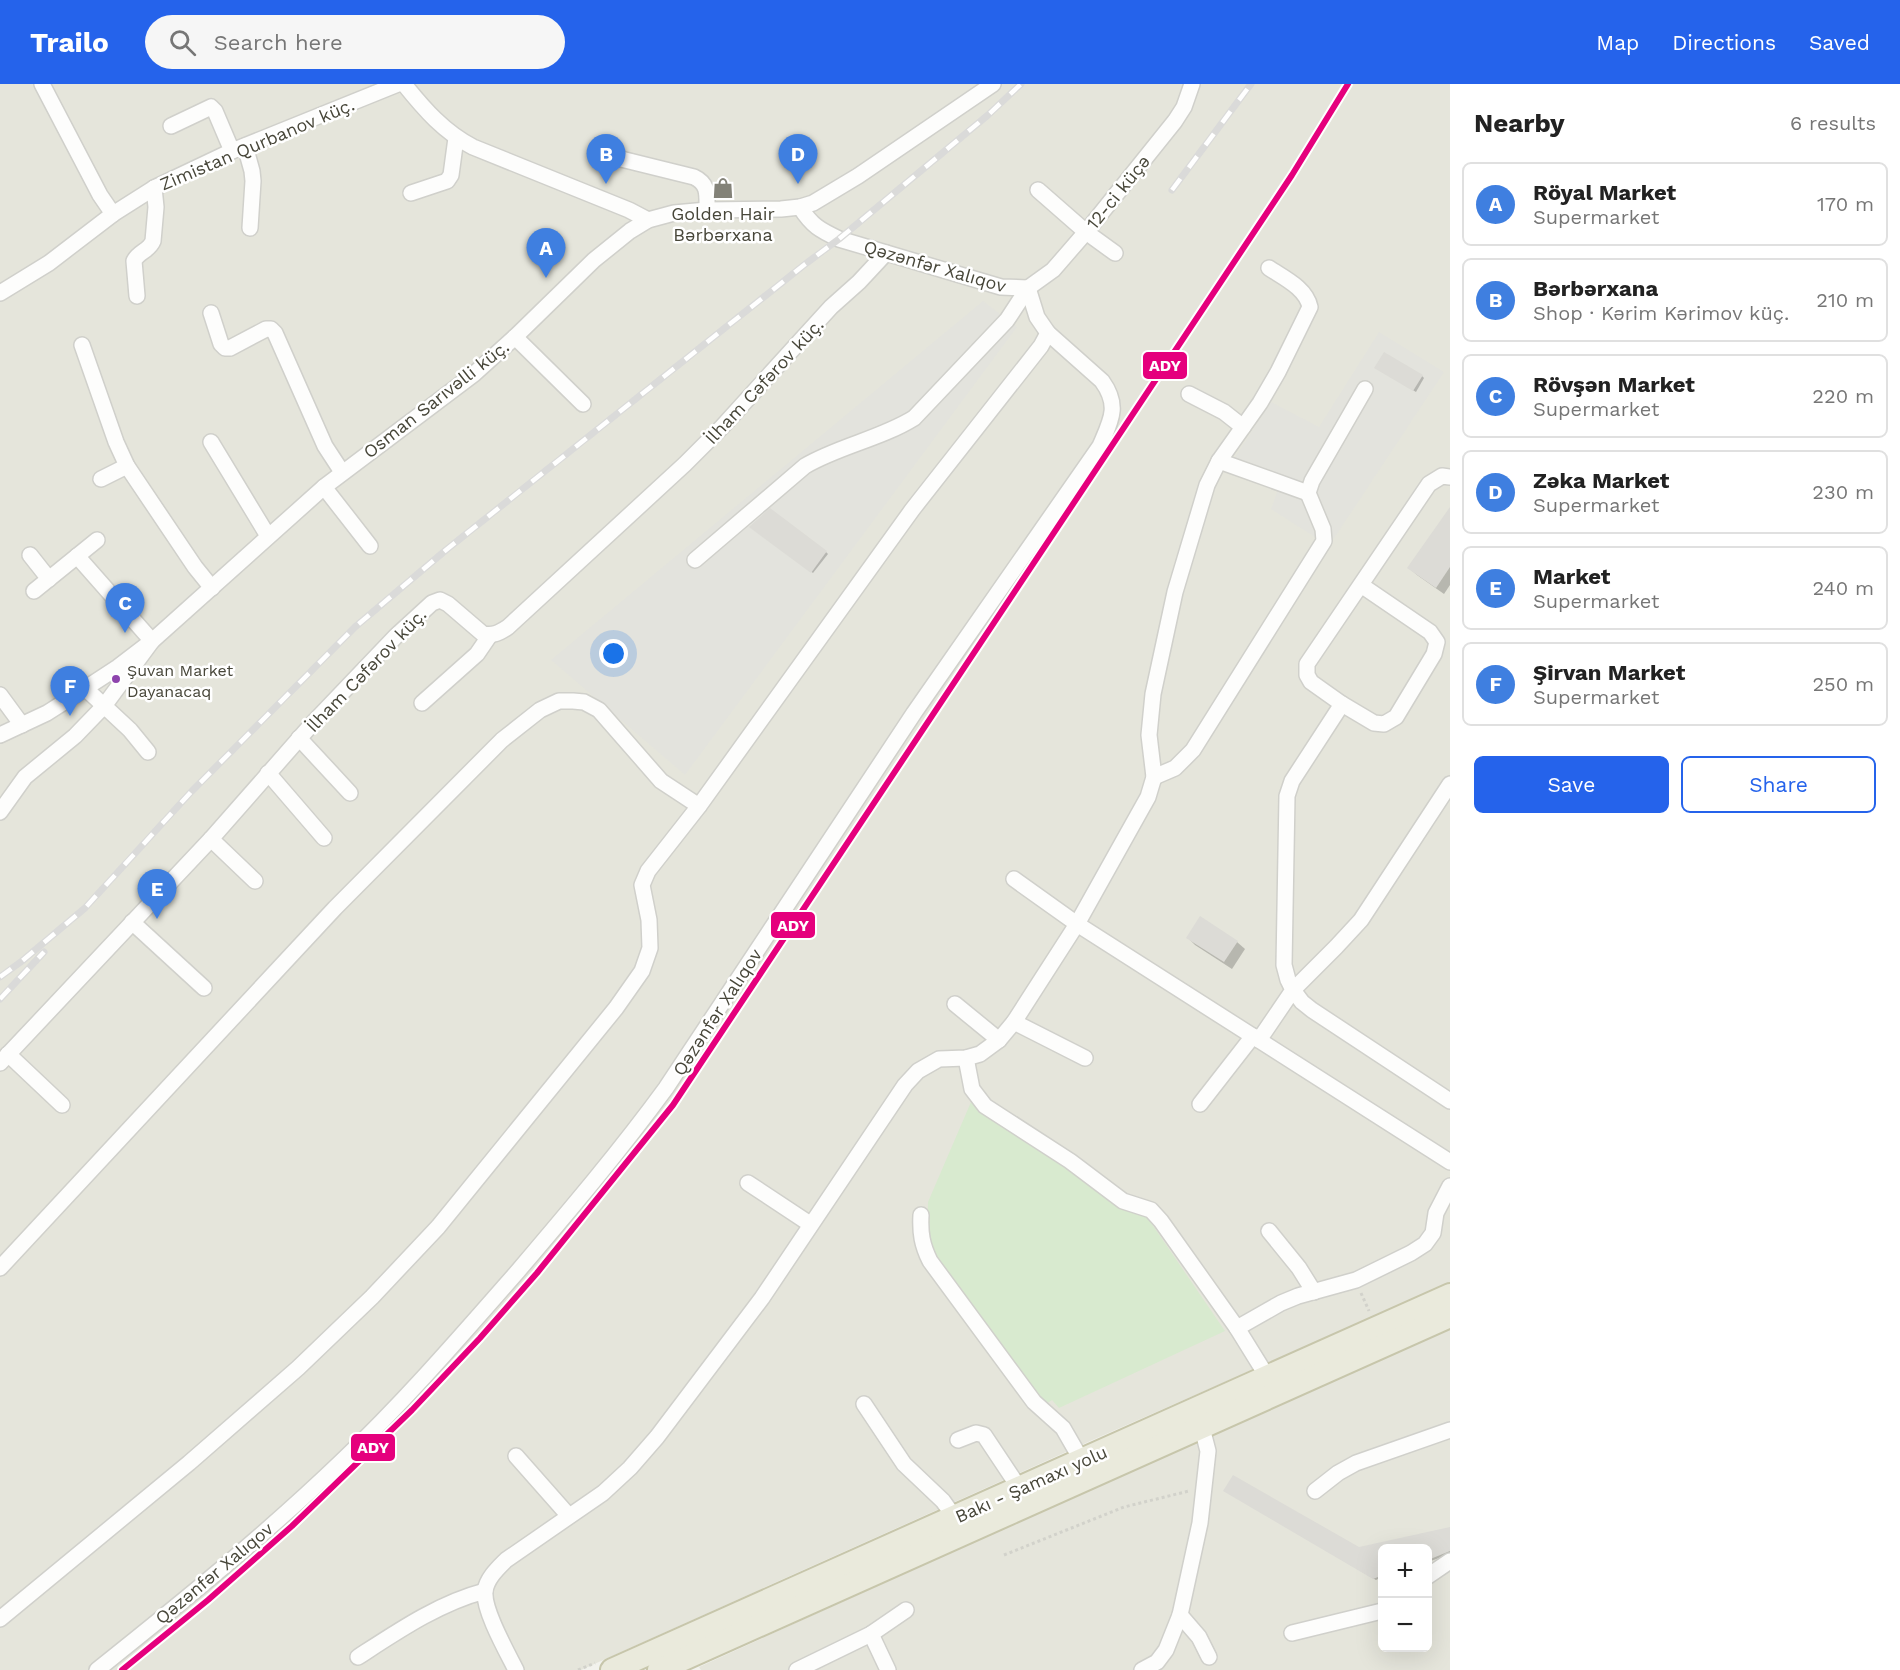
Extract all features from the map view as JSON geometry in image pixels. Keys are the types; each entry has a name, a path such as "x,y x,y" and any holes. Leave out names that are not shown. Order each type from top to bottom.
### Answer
{"highway":[{"name":"Bakı - Şamaxı yolu","path":"612,1670 1450,1295"},
{"name":"Bakı - Şamaxı yolu","path":"659,1670 1450,1316"}],"street":[{"path":"42,84 100,195 113,214"},
{"name":"Zimistan Qurbanov küç.","path":"0,293 20,282 113,214 154,188 239,148 398,84"},
{"path":"404,84 428,113 456,138 648,220"},
{"name":"Osman Sarıvəlli küç.","path":"0,735 47,713 86,689 152,641 342,472 465,381 515,337 594,260 630,231 648,220 674,213 781,209 813,203 842,186 993,84"},
{"name":"12-ci küçə","path":"1028,288 1053,270 1086,232 1175,121 1184,107 1192,84"},
{"path":"171,126 211,107 215,111 252,171 250,228"},
{"path":"411,192 447,181 451,176 456,138"},
{"path":"609,156 701,180 707,191 707,210"},
{"path":"137,296 134,261 136,256 151,246 153,241 156,207 154,188"},
{"path":"1038,190 1114,253"},
{"name":"Qəzənfər Xalıqov","path":"98,1670 294,1506 342,1461 408,1396 574,1205 660,1096 914,712 1100,446 1113,408 1108,390 1102,381 1048,333 1037,317 1028,288 1001,287 839,239 819,230 808,220 800,207"},
{"name":"İlham Cəfərov küç.","path":"4,1059 211,839 299,738 396,636 432,603 440,600 448,604 477,630 490,635 508,627 685,465 723,427 831,307 860,282 886,253"},
{"path":"516,1670 486,1602 485,1591 488,1581 506,1560 603,1493 624,1475 657,1437 762,1298 905,1085 918,1071 939,1059 966,1058 980,1054 999,1040 1014,1022 1077,924 1136,821 1148,797 1154,777 1149,735 1150,722 1153,694 1168,622 1207,485 1219,461 1278,372 1310,307 1308,298 1300,290 1269,268"},
{"path":"695,560 804,466 819,457 898,428 914,418 1007,320 1028,288"},
{"path":"211,313 221,344 225,348 230,348 266,329 272,329 325,446 342,472"},
{"path":"0,1618 189,1463 298,1368 372,1298 438,1227 616,1008 642,971 650,948 649,920 642,885 648,871 699,806 912,510 1041,346 1048,333"},
{"path":"515,337 583,405"},
{"path":"82,345 116,442 127,466 195,567 212,588"},
{"path":"1154,777 1175,768 1193,750 1324,541 1323,529 1308,493 1312,481 1365,389"},
{"path":"1189,394 1224,412 1242,427"},
{"path":"211,442 268,536"},
{"path":"1219,461 1308,493"},
{"path":"101,479 127,466"},
{"path":"1360,585 1430,632 1437,642 1434,654 1396,717 1384,724 1374,723 1311,682 1307,675 1307,664 1360,585 1429,484 1442,476 1450,477"},
{"path":"324,487 370,546"},
{"path":"34,591 97,540"},
{"path":"30,555 50,579"},
{"path":"0,812 25,777 75,736 104,706 152,641 78,556"},
{"path":"422,703 477,654 490,635"},
{"path":"86,689 129,730 148,752"},
{"path":"0,695 22,725"},
{"path":"0,1268 335,908 502,740 540,710 559,701 573,701 584,702 599,710 661,781 699,806"},
{"path":"1342,704 1292,781 1287,796 1284,965 1288,981 1302,1002 1312,1010 1450,1101"},
{"path":"299,738 350,793"},
{"path":"268,773 324,838"},
{"path":"1200,1104 1293,990 1361,920 1450,784"},
{"path":"211,839 255,881"},
{"path":"1014,879 1077,924 1450,1162"},
{"path":"132,922 204,988"},
{"path":"955,1004 999,1040"},
{"path":"1014,1022 1085,1058"},
{"path":"966,1058 972,1089 985,1106 1070,1161 1123,1201 1151,1210 1237,1328 1268,1378"},
{"path":"4,1059 63,1105"},
{"path":"748,1183 810,1224"},
{"path":"1237,1328 1281,1303 1356,1280 1412,1253 1425,1244 1433,1233 1436,1213 1450,1186"},
{"path":"921,1215 920,1231 923,1248 930,1261 1034,1402 1063,1428 1083,1461"},
{"path":"1269,1232 1299,1268 1314,1292"},
{"path":"864,1404 904,1464 943,1501 955,1518"},
{"path":"1142,1670 1157,1662 1166,1650 1180,1615 1200,1523 1208,1451 1202,1428"},
{"path":"1315,1491 1338,1473 1356,1463 1450,1430"},
{"path":"958,1440 976,1432 984,1434 1020,1489"},
{"path":"516,1456 569,1516"},
{"path":"1432,1573 1450,1561"},
{"path":"358,1657 404,1627 448,1604 485,1591"},
{"path":"797,1670 871,1634 906,1611"},
{"path":"1292,1633 1378,1613"},
{"path":"1180,1615 1199,1637 1209,1657"},
{"path":"871,1634 888,1670"}],"path":[{"path":"1356,1280 1368,1311 1378,1307"},
{"path":"1004,1555 1124,1507 1203,1488"}],"shaded area":[{"path":"0,84 1450,84 1450,1283 1097,1438 581,1670 0,1670"},
{"path":"983,301 1017,327 685,775 551,660"},
{"path":"1379,332 1444,372 1329,546 1271,509 1278,490 1226,471 1271,402 1319,427"},
{"path":"1450,1325 1450,1670 701,1670 699,1667"}],"green space":[{"path":"971,1102 1020,1134 1117,1205 1145,1214 1225,1331 1059,1408 1052,1400 1043,1406 934,1257 927,1242 928,1202"}],"building":[{"path":"1384,352 1423,375 1413,391 1374,368"},
{"path":"1450,507 1450,567 1436,588 1407,568"},
{"path":"770,508 827,551 811,573 749,527"},
{"path":"1200,916 1238,941 1224,962 1186,938"},
{"path":"1233,1475 1359,1547 1450,1527 1450,1551 1432,1558 1432,1544 1378,1544 1378,1577 1373,1579 1223,1491"}],"railway":[{"path":"0,977 85,908 191,792 355,627 446,550 839,239 988,115 1021,84"},
{"path":"1172,190 1251,84"},
{"path":"0,999 44,952"}],"transit line":[{"name":"ADY","path":"122,1670 208,1600 292,1526 412,1410 537,1273 673,1105 1292,175 1348,84"}],"place":[{"name":"Bərbərxana","path":"606,184"},
{"name":"Zəka Market","path":"798,184"},
{"name":"Golden Hair Bərbərxana","path":"723,188"},
{"name":"Röyal Market","path":"546,278"},
{"name":"Rövşən Market","path":"125,633"},
{"name":"Şuvan Market Dayanacaq","path":"116,679"},
{"name":"Şirvan Market","path":"70,716"},
{"name":"Market","path":"157,919"}]}
